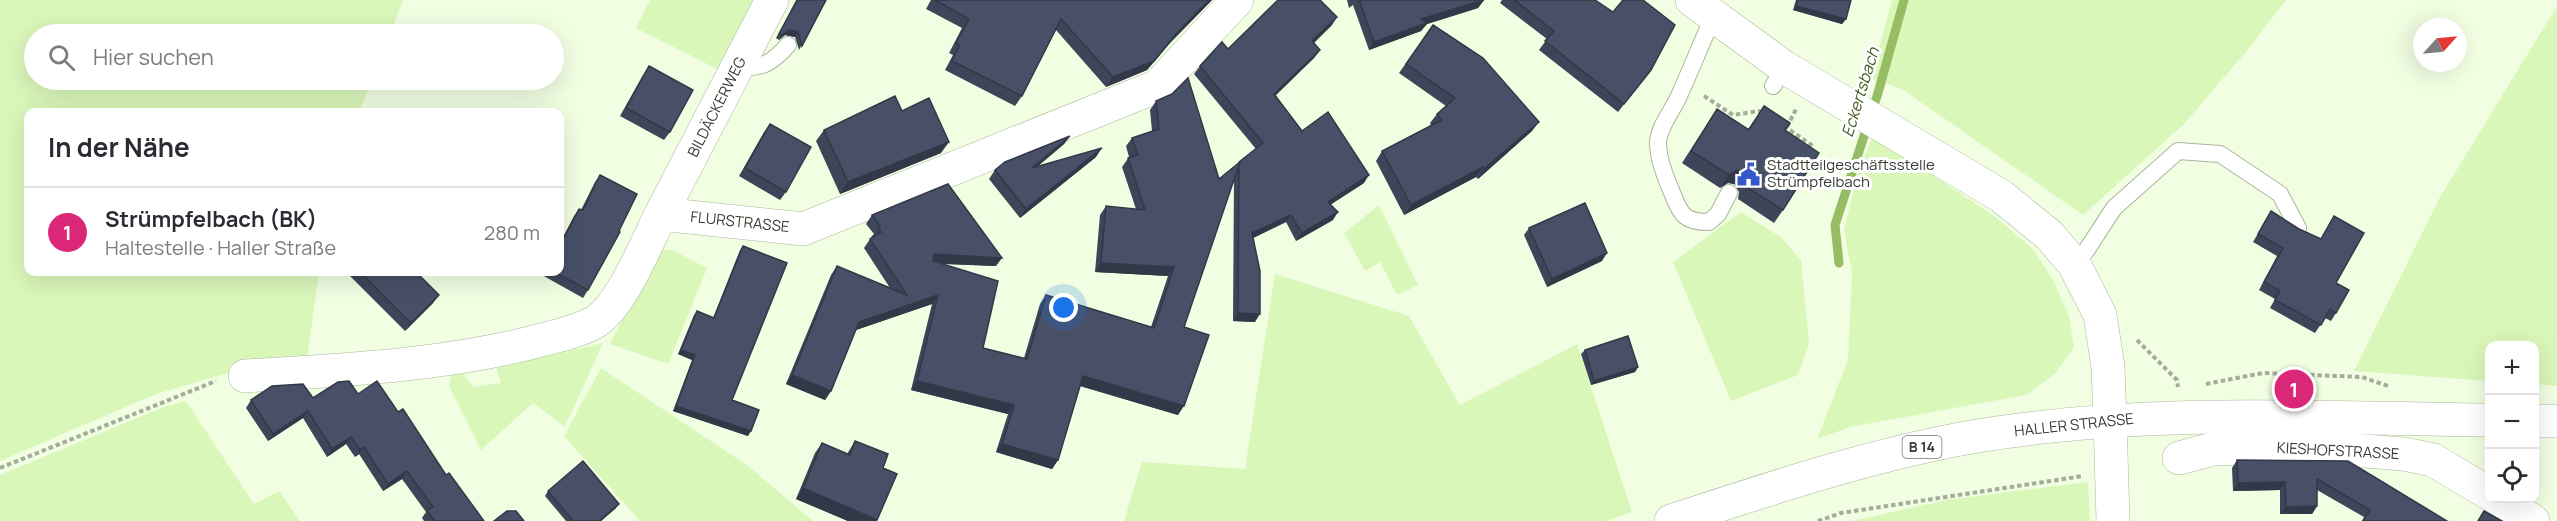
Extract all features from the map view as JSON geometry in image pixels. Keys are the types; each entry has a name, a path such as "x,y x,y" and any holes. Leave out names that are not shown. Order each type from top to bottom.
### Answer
{"street":[{"name":"BILDÄCKERWEG","path":"661,214 772,0"},
{"name":"FLURSTRASSE","path":"661,214 803,229 1158,86 1237,0"},
{"path":"1703,8 1779,76 1851,107 2001,196 2049,235 2074,264 2100,315 2108,367 2113,521"},
{"path":"245,376 406,366 513,347 568,333 595,322 612,306 661,214"},
{"name":"HALLER STRASSE","path":"1671,521 1909,449 1979,436 2110,420 2179,416 2485,420"},
{"path":"2539,421 2557,421"},
{"name":"KIESHOFSTRASSE","path":"2179,458 2213,449 2325,448 2404,454 2433,460 2485,491"},
{"path":"2505,503 2533,521"}],"lane":[{"path":"1703,8 1685,82 1658,140 1660,173 1684,217 1695,222 1709,222 1718,214 1729,193"},
{"path":"738,67 764,66 776,59 788,45"},
{"path":"2074,264 2086,251 2114,208 2178,151 2220,154 2280,194 2298,228"}],"path":[{"path":"1685,82 1722,110 1733,115 1759,111 1768,117"},
{"path":"1778,122 1813,146"},
{"path":"2202,385 2263,373 2362,377 2397,389"},
{"path":"0,468 212,381 245,376"},
{"path":"2177,387 2186,386"},
{"path":"1818,521 1841,513 2022,484 2088,475 2110,475"}],"green space":[{"path":"0,0 403,0 394,24 24,24 24,90 368,90 361,108 24,108 24,276 318,276 307,358 231,372 156,394 0,461"},
{"path":"650,0 764,0 727,74 636,28"},
{"path":"1892,0 2286,0 2250,47 2184,124 2083,215 1902,89 1871,79"},
{"path":"2557,6 2557,386 2539,384 2539,341 2485,341 2485,381 2354,371 2440,197"},
{"path":"1873,136 1993,215 2033,249 2053,280 2069,315 2074,347 2055,374 2026,395 1850,427 1817,439 1848,360 1852,273 1844,230 1857,176"},
{"path":"1379,205 1418,285 1397,295 1380,262 1365,271 1344,233"},
{"path":"1741,212 1782,238 1801,260 1809,343 1798,375 1731,401 1673,262"},
{"path":"661,250 672,250 707,268 668,364 610,344 646,271"},
{"path":"1275,274 1409,316 1460,405 1577,344 1632,512 1606,521 1124,521 1142,462 1245,469"},
{"path":"603,343 565,427 533,403 481,450 449,386 453,371 459,368 473,387 501,383 496,368"},
{"path":"601,368 747,465 813,521 640,521 564,436"},
{"path":"186,401 254,504 279,491 300,521 0,521 0,475 161,408"},
{"path":"2088,482 2090,521 1853,521 1946,500"}],"building":[{"path":"797,0 826,0 802,46 798,32 789,30 782,35 779,34"},
{"path":"935,0 1209,0 1154,61 1113,77 1061,19 1022,96 952,61 960,45 956,43 969,19"},
{"path":"1278,0 1320,0 1337,17 1312,41 1320,50 1274,94 1302,131 1328,112 1369,175 1328,202 1338,212 1302,233 1291,215 1252,233 1260,271 1260,314 1238,313 1239,162 1263,143 1200,66 1222,42 1228,49"},
{"path":"1359,0 1484,0 1421,19 1427,23 1374,42"},
{"path":"1514,0 1595,0 1613,12 1623,0 1643,0 1675,25 1651,70 1624,104 1545,41 1554,31"},
{"path":"1798,0 1851,0 1846,19 1796,6"},
{"path":"1433,25 1483,58 1539,122 1484,169 1483,167 1411,205 1382,151 1442,120 1437,114 1455,98 1406,64"},
{"path":"649,66 693,90 670,132 626,108"},
{"path":"1188,78 1219,179 1240,162 1184,327 1209,335 1184,406 1083,376 1058,460 1002,444 1014,405 917,381 938,295 859,322 831,391 792,375 837,266 907,295 870,239 881,232 878,228 880,226 872,215 948,184 1002,258 934,254 933,261 998,281 983,348 1027,359 1046,295 1154,328 1174,267 1101,263 1106,206 1145,210 1128,158 1138,155 1132,138 1159,129 1156,101 1172,94"},
{"path":"895,96 902,111 929,98 949,142 848,182 824,130"},
{"path":"1764,106 1790,123 1785,130 1819,153 1783,210 1746,187 1748,180 1743,172 1737,170 1729,175 1691,151 1717,109 1749,130"},
{"path":"770,124 811,147 786,192 745,168"},
{"path":"1070,136 1032,168 1102,148 1026,209 995,170 1005,162"},
{"path":"600,175 637,194 620,232 588,290 562,276 564,276 564,237 579,209 583,210"},
{"path":"1585,203 1607,253 1552,279 1529,228"},
{"path":"2271,211 2299,229 2321,239 2334,216 2364,233 2336,283 2349,290 2336,313 2330,309 2321,325 2275,300 2280,291 2264,282 2283,248 2258,234"},
{"path":"743,246 787,263 732,400 759,410 751,431 676,406 695,355 681,350 697,311 714,318"},
{"path":"364,276 420,276 439,295 411,323"},
{"path":"1628,336 1638,367 1594,381 1585,350"},
{"path":"349,381 358,394 377,381 398,412 403,409 446,475 449,473 484,521 435,521 427,511 433,507 407,471 388,484 364,447 360,450 351,437 332,449 308,411 273,434 251,400 272,386 303,384 313,398 338,382"},
{"path":"855,441 888,454 883,468 897,474 877,520 803,488 822,443 850,455"},
{"path":"2237,460 2348,461 2447,521 2363,521 2370,510 2317,479 2317,506 2286,507 2285,482 2238,483"},
{"path":"583,461 619,504 599,521 573,521 548,491"},
{"path":"507,511 516,511 524,521 494,521"},
{"path":"2484,511 2502,521 2478,521"}],"waterway":[{"name":"Eckertsbach","path":"1839,263 1835,225 1878,93 1904,0"}],"place":[{"name":"Stadtteilgeschäftsstelle Strümpfelbach","path":"1749,174"},
{"name":"Strümpfelbach (BK)","path":"2294,389"}]}
